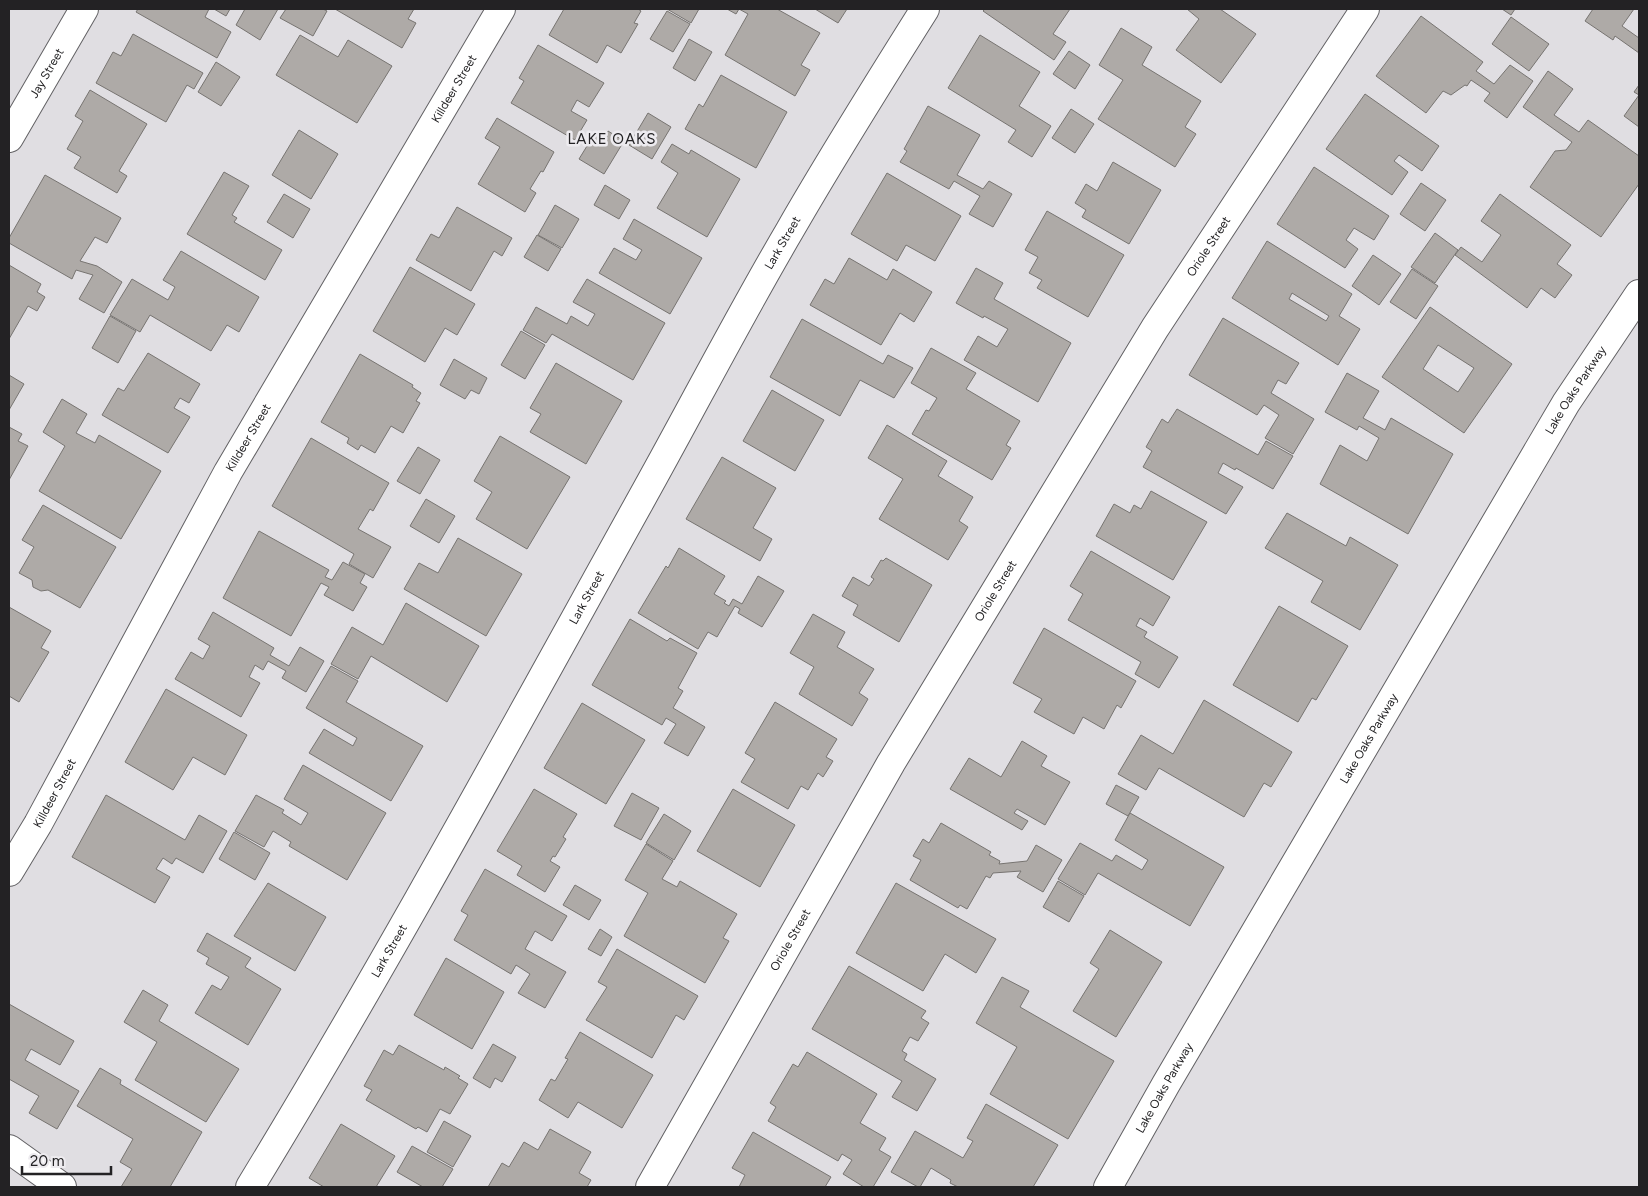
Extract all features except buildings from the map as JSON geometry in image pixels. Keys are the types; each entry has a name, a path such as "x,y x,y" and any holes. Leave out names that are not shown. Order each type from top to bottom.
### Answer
{"street":[{"name":"Jay Street","path":"9,138 84,9"},
{"name":"Killdeer Street","path":"9,872 38,824 228,472 501,9"},
{"name":"Lark Street","path":"250,1187 308,1092 451,840 634,513 788,232 925,9"},
{"name":"Oriole Street","path":"650,1187 901,746 1155,328 1365,9"},
{"name":"Lake Oaks Parkway","path":"1108,1187 1166,1084 1566,403 1639,294"},
{"path":"9,1149 62,1187"}],"district":[{"name":"LAKE OAKS","path":"612,139"}]}
